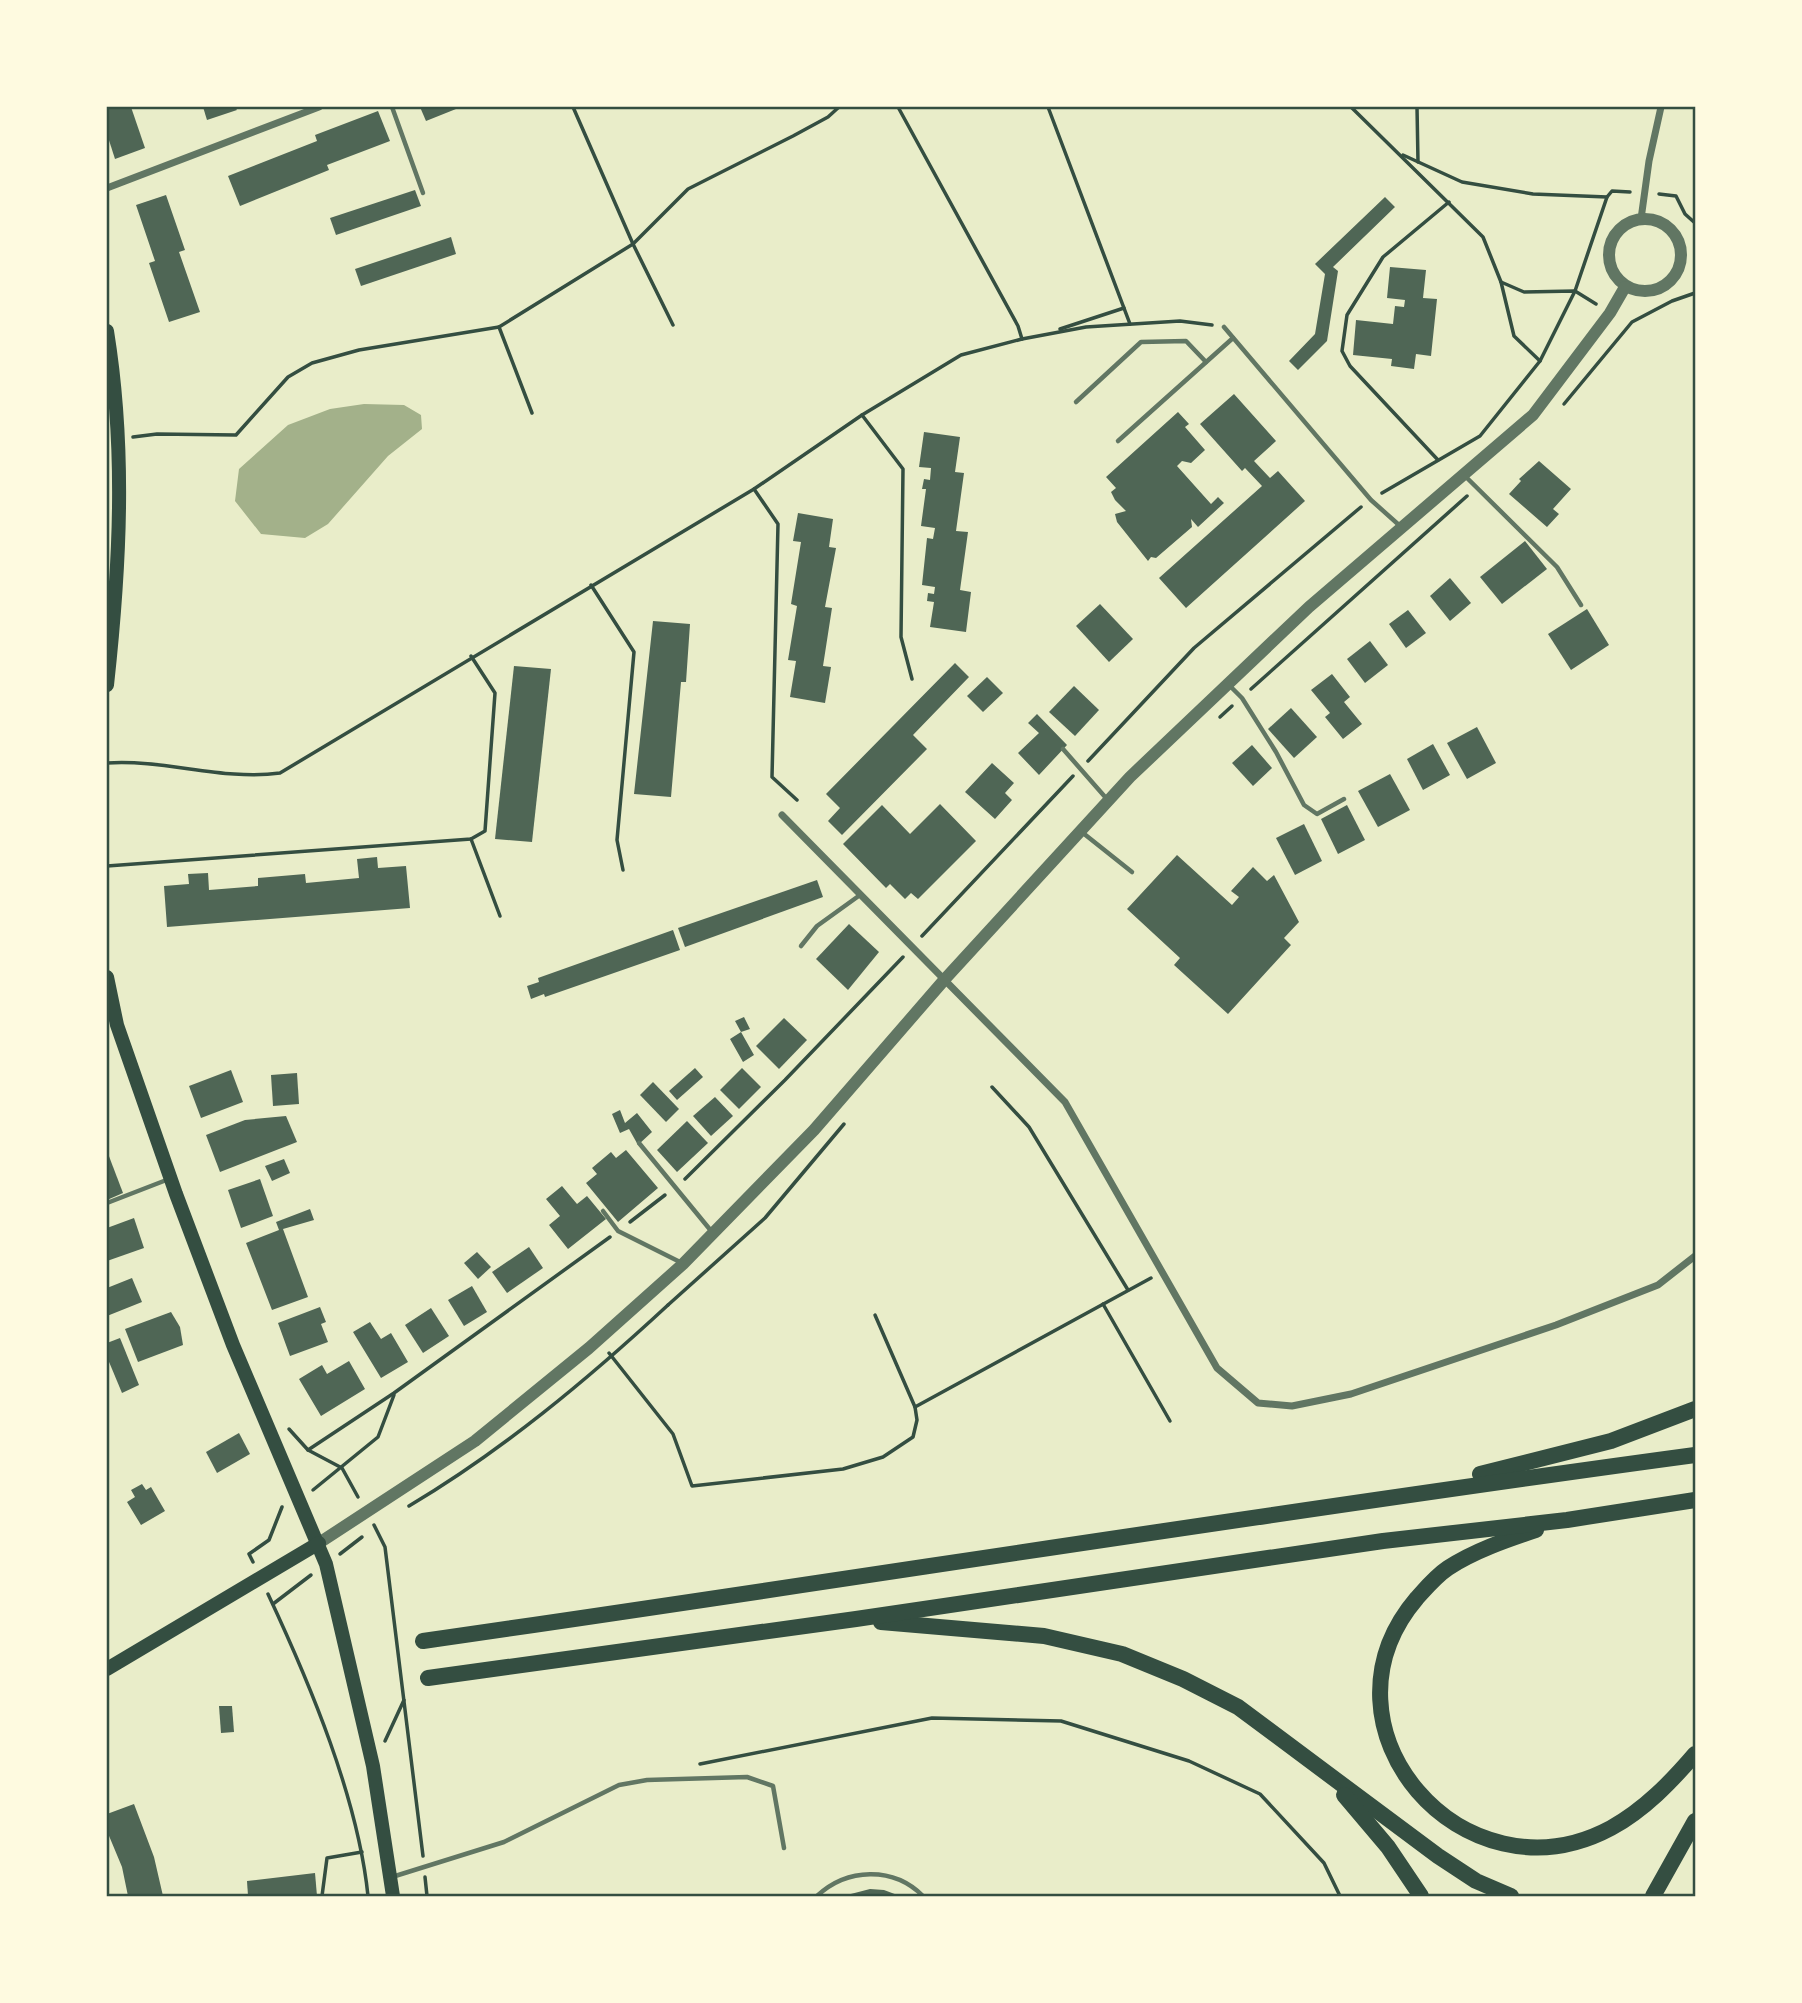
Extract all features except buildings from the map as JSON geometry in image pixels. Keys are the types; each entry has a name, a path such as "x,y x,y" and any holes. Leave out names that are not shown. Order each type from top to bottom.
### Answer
{"highway":[{"path":"1382,1497 1555,1457 1663,1423 1695,1409"},
{"path":"424,1641 854,1579 1382,1497 1695,1455"},
{"path":"428,1678 856,1619 1383,1541 1567,1520 1695,1500"},
{"path":"1567,1520 1500,1542 1448,1569 1405,1612 1391,1639 1381,1694 1388,1744 1399,1765 1412,1787 1432,1808 1469,1833 1494,1842 1553,1847 1582,1840 1612,1827 1643,1806 1695,1754"},
{"path":"856,1619 1044,1636 1122,1654 1183,1679 1238,1707 1329,1777 1476,1881 1511,1896"},
{"path":"1329,1777 1388,1847 1421,1896"},
{"path":"1653,1896 1695,1821"}],"main road":[{"path":"107,331 119,439 120,543 107,685"},
{"path":"107,977 117,1025 170,1179 233,1345 319,1543 373,1766 393,1896"},
{"path":"107,1669 319,1543"}],"street":[{"path":"107,188 319,107"},
{"path":"1641,219 1649,161 1661,107"},
{"path":"1641,219 1657,221 1671,229 1679,243 1681,258 1677,273 1668,284 1654,291 1639,292 1625,286 1611,269 1609,247 1621,228 1641,219"},
{"path":"1681,258 1695,260"},
{"path":"319,1543 475,1441 598,1341 683,1264 814,1130 945,979 1108,800 1227,683 1533,415 1611,313 1625,286"},
{"path":"782,815 1065,1102 1217,1368 1258,1403 1292,1406 1351,1394 1556,1325 1658,1285 1695,1256"}],"lane":[{"path":"392,107 423,193"},
{"path":"1224,327 1371,500 1403,528"},
{"path":"1118,441 1233,338"},
{"path":"1076,402 1141,342 1186,341 1206,362"},
{"path":"1463,475 1557,567 1581,605"},
{"path":"1227,683 1242,698 1307,808 1317,814 1344,799"},
{"path":"1063,749 1108,800"},
{"path":"1080,831 1132,872"},
{"path":"801,946 817,926 861,895"},
{"path":"639,1143 714,1233"},
{"path":"107,1203 170,1179"},
{"path":"603,1211 618,1231 683,1264"},
{"path":"391,1877 424,1869 504,1842 619,1785 647,1780 747,1777 773,1786 784,1847"},
{"path":"817,1896 844,1879 878,1874 903,1880 923,1896"}],"path":[{"path":"573,107 633,244 673,325"},
{"path":"119,439 157,434 236,435 288,377 312,363 359,350 499,327 633,244 688,189 828,117 839,107"},
{"path":"898,107 1018,326 1022,339"},
{"path":"1048,107 1130,324"},
{"path":"1351,107 1483,237 1501,282 1514,336 1540,361"},
{"path":"1417,107 1418,162"},
{"path":"308,1450 394,1393 674,1188 785,1080 1194,648 1330,530 1371,500 1479,436 1540,361 1575,291 1607,197 1533,194 1462,182 1398,152"},
{"path":"1438,460 1350,366 1342,351 1347,315 1382,257 1449,202"},
{"path":"1685,214 1695,223"},
{"path":"1501,282 1524,292 1575,291"},
{"path":"1557,412 1632,322 1672,301 1695,293"},
{"path":"1055,332 1068,324 1124,308"},
{"path":"107,763 135,761 254,775 280,773 384,713 471,656 754,489 862,415 961,355 1055,332 1130,324 1191,321 1224,327"},
{"path":"499,327 532,414"},
{"path":"862,415 903,469 901,637 912,679"},
{"path":"1213,724 1477,488"},
{"path":"754,489 778,524 772,777 797,800"},
{"path":"591,585 634,652 617,840 623,870"},
{"path":"107,866 471,839 485,831 495,693 471,656"},
{"path":"471,839 500,916"},
{"path":"992,1087 1029,1127 1128,1290"},
{"path":"668,1305 765,1218 852,1114"},
{"path":"915,1407 1162,1272"},
{"path":"1103,1304 1170,1421"},
{"path":"598,1341 673,1434 692,1486 842,1469 883,1457 913,1437 917,1420 915,1407 875,1315"},
{"path":"342,1468 378,1437 394,1393"},
{"path":"281,1420 308,1450 342,1468 385,1547 427,1896"},
{"path":"273,1604 320,1720 352,1810 362,1852 368,1896"},
{"path":"373,1766 405,1699"},
{"path":"695,1765 933,1718 1061,1721 1189,1761 1259,1794 1324,1863 1340,1896"},
{"path":"322,1896 327,1858 362,1852"}],"shaded area":[{"path":"364,404 404,405 421,415 422,429 388,456 328,524 305,538 261,534 235,501 239,469 288,425 330,409"}]}
